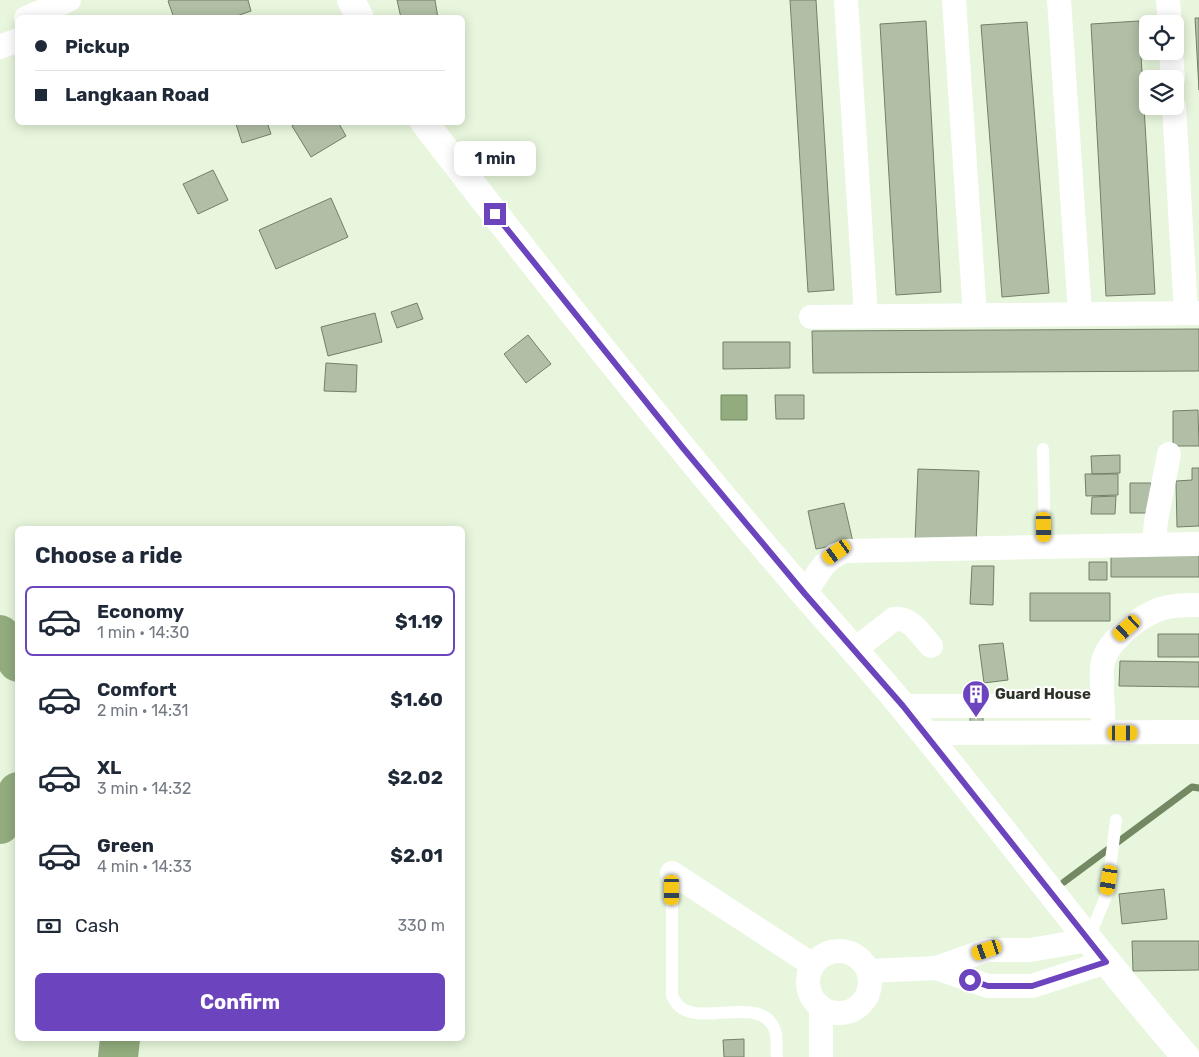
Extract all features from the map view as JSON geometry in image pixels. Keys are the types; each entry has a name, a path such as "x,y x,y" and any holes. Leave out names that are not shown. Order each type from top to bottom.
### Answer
{"street":[{"path":"33,15 69,0"},
{"path":"351,0 358,15"},
{"path":"846,0 866,316"},
{"path":"954,0 975,315"},
{"path":"1059,0 1080,314"},
{"path":"1168,0 1169,15"},
{"path":"0,47 15,41"},
{"path":"811,317 1193,313 1175,115"},
{"path":"426,125 586,328 805,594 903,706 1131,994 1186,1057"},
{"path":"1154,544 1156,521 1169,454"},
{"path":"805,594 829,558 837,552 1196,544"},
{"path":"1104,733 1102,665 1114,641 1127,628 1154,611 1180,605 1199,605"},
{"path":"854,650 894,619 900,618 908,621 931,646"},
{"path":"903,706 1103,706"},
{"path":"998,706 998,733"},
{"path":"924,733 1199,732"},
{"path":"672,873 813,964"},
{"path":"868,971 936,968 987,950 1030,950 1088,940"},
{"path":"847,952 856,956 868,971 869,990 858,1006 850,1010 830,1011 821,1007 814,1000 810,992 808,983 809,973 813,964 829,953 847,952"},
{"path":"936,968 988,986 1032,986 1106,962"},
{"path":"821,1007 821,1057"}],"lane":[{"path":"1043,449 1045,546"},
{"path":"1088,940 1107,894 1116,820"},
{"path":"672,873 672,996 679,1006 691,1012 755,1012 769,1019 776,1033 777,1057"}],"shaded area":[{"path":"721,395 747,395 747,420 721,420"}],"building":[{"path":"248,0 251,11 240,15 173,15 168,1"},
{"path":"397,0 435,0 438,15 400,15"},
{"path":"790,0 816,0 834,290 808,292"},
{"path":"1195,18 1199,18 1199,90"},
{"path":"926,21 941,292 896,295 880,24"},
{"path":"1139,21 1139,60 1141,60 1142,70 1139,70 1139,115 1145,115 1155,294 1106,296 1091,24"},
{"path":"1027,22 1049,293 1002,297 981,25"},
{"path":"236,125 268,125 271,134 242,143"},
{"path":"340,125 346,136 311,157 292,126"},
{"path":"213,170 228,200 198,214 183,184"},
{"path":"331,198 348,237 276,269 259,230"},
{"path":"417,303 423,319 397,328 391,312"},
{"path":"375,313 382,342 328,356 321,327"},
{"path":"1199,329 1199,371 813,373 812,331"},
{"path":"528,335 551,364 526,383 504,354"},
{"path":"723,342 790,342 790,368 723,369"},
{"path":"326,363 357,365 356,392 324,391"},
{"path":"775,395 804,395 804,419 776,419"},
{"path":"1198,410 1199,446 1173,446 1173,411"},
{"path":"1120,455 1120,473 1092,474 1091,456"},
{"path":"1192,468 1199,468 1199,526 1177,527 1176,481 1192,480"},
{"path":"918,469 979,471 976,543 915,541"},
{"path":"1085,474 1118,474 1118,495 1086,496"},
{"path":"1130,483 1151,483 1152,513 1130,513"},
{"path":"1116,496 1115,514 1091,514 1092,497"},
{"path":"844,503 853,542 816,549 808,511"},
{"path":"1199,550 1199,577 1111,577 1111,551"},
{"path":"1089,562 1107,562 1107,580 1089,580"},
{"path":"972,566 994,566 993,605 970,604"},
{"path":"1030,593 1110,593 1110,621 1030,621"},
{"path":"1158,634 1199,634 1199,657 1158,657"},
{"path":"1003,643 1008,680 984,683 979,645"},
{"path":"1120,661 1199,662 1199,687 1119,686"},
{"name":"Guard House","path":"970,711 983,711 983,724 970,724"},
{"path":"1164,889 1167,919 1122,924 1119,894"},
{"path":"1132,941 1199,941 1199,970 1133,971"},
{"path":"744,1039 744,1057 724,1057 723,1040"}],"waterway":[{"path":"0,635 15,658"},
{"path":"1064,882 1192,787 1199,788"},
{"path":"0,824 15,797"},
{"path":"118,1057 120,1041"}],"place":[{"name":"Guard House","path":"976,718"}],"route":[{"path":"495,214 683,448 805,594 903,706 1106,962 1032,986 988,986 970,980"}]}
